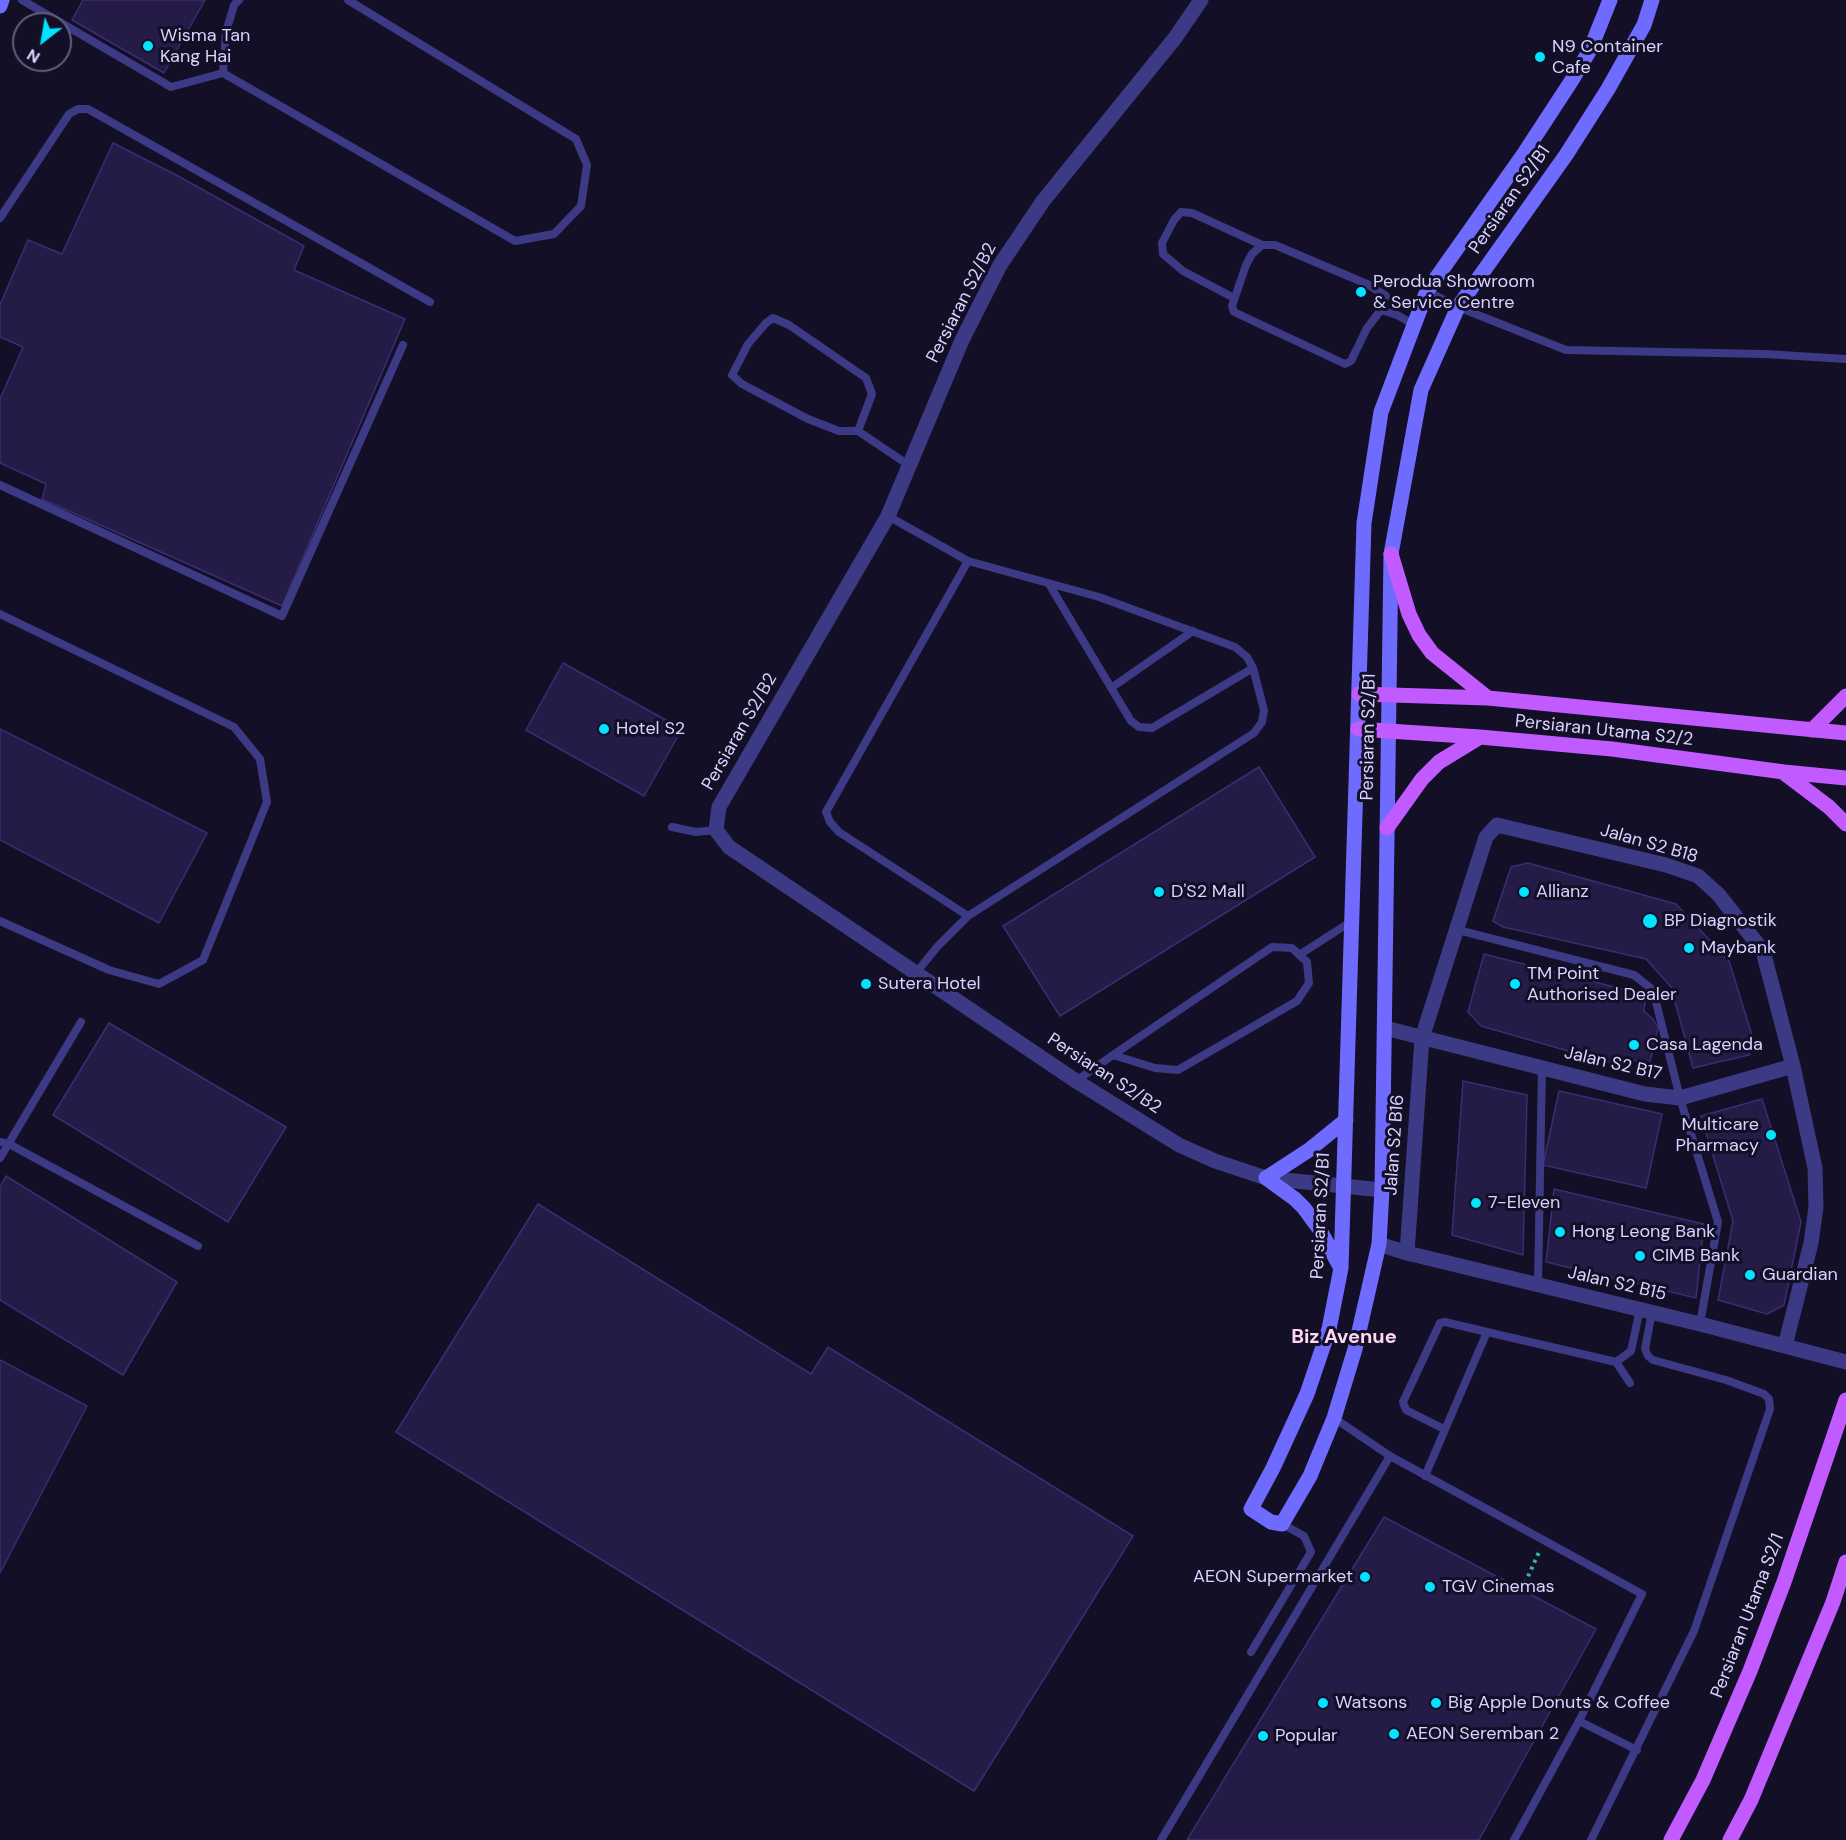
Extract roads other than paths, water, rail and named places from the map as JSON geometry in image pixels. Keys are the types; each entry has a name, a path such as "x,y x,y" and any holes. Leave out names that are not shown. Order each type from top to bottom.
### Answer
{"main road":[{"path":"1391,554 1409,614 1431,653 1488,698"},
{"name":"Persiaran Utama S2/2","path":"1359,694 1488,698 1846,733"},
{"path":"1812,730 1846,696"},
{"name":"Persiaran Utama S2/2","path":"1358,729 1612,749 1846,778"},
{"path":"1387,828 1422,779 1439,762 1480,737"},
{"path":"1784,772 1829,807 1846,824"},
{"name":"Persiaran Utama S2/1","path":"1671,1840 1703,1780 1750,1671 1784,1582 1846,1400"},
{"path":"1730,1840 1751,1800 1833,1602 1846,1562"}],"street":[{"path":"0,6 2,0"},
{"name":"Persiaran S2/B2","path":"1201,0 1175,38 1043,201 1000,265 962,340 888,516 719,807 716,830 729,847 1076,1081 1179,1145 1215,1161 1266,1178 1382,1190"},
{"name":"Persiaran S2/B1","path":"1610,0 1590,50 1572,81 1523,155 1426,291 1381,412 1364,523 1341,1268 1329,1329 1307,1394 1273,1468 1251,1509 1271,1522 1282,1524 1310,1476 1334,1418 1355,1349 1379,1244 1385,1028 1391,554 1421,390 1458,307 1566,155 1608,89 1644,25 1652,0"},
{"name":"Jalan S2 B18","path":"1422,1038 1486,837 1497,825 1666,865 1698,876 1718,894 1763,951 1793,1066 1815,1168 1816,1207 1810,1243 1785,1346"},
{"name":"Jalan S2 B17","path":"1385,1028 1645,1094 1680,1098 1793,1066"},
{"name":"Jalan S2 B16","path":"1407,1253 1422,1038"},
{"path":"1341,1268 1318,1227 1304,1208 1266,1178 1309,1150 1346,1120"},
{"name":"Jalan S2 B15","path":"1379,1244 1407,1253 1646,1310 1846,1362"}],"lane":[{"path":"22,0 171,87 223,74 515,241 554,234 581,206 587,165 576,139 348,0"},
{"path":"223,74 226,32 234,5 239,0"},
{"path":"0,218 69,114 78,109 88,109 430,302"},
{"path":"1234,298 1183,271 1163,255 1162,243 1181,212 1192,213 1262,245 1275,245 1367,284 1386,296 1381,310 1367,328 1351,361 1345,364 1237,315 1232,306 1234,298 1246,265 1252,254 1262,245"},
{"path":"1426,291 1458,307 1566,350 1765,354 1846,359"},
{"path":"1381,310 1397,315 1413,324"},
{"path":"858,431 872,394 866,378 789,325 773,318 766,323 748,344 732,375 742,384 808,419 839,431 858,431 910,466"},
{"path":"0,485 282,616 403,345"},
{"path":"888,516 968,561 1099,597 1235,647 1247,657 1253,668 1264,710 1262,722 1254,733 968,916 916,973"},
{"path":"968,561 826,812 838,832 968,916"},
{"path":"1049,584 1131,721 1138,726 1152,728 1253,668"},
{"path":"0,614 234,727 260,759 267,802 202,960 159,984 109,970 0,921"},
{"path":"1111,688 1193,632"},
{"path":"672,827 696,832 716,830"},
{"path":"1299,955 1352,921"},
{"path":"1458,930 1634,975 1645,981 1653,990 1680,1098 1718,1222 1700,1324"},
{"path":"1076,1081 1113,1055 1272,946 1292,948 1307,962 1309,983 1297,1001 1178,1070 1155,1068 1113,1055"},
{"path":"0,1158 4,1143 81,1022"},
{"path":"1538,1285 1542,1067"},
{"path":"4,1143 198,1246"},
{"path":"1616,1362 1631,1351 1646,1310"},
{"path":"1591,1840 1694,1631 1770,1409 1769,1399 1764,1394 1726,1380 1653,1360 1645,1349 1646,1310"},
{"path":"1444,1429 1406,1410 1403,1402 1440,1323 1445,1322 1616,1362 1630,1383"},
{"path":"1425,1476 1487,1332"},
{"path":"1334,1418 1390,1456 1642,1594 1579,1721 1514,1840"},
{"path":"1161,1840 1390,1456"},
{"path":"1251,1652 1311,1552 1304,1536 1282,1524"},
{"path":"1579,1721 1637,1750"}],"place":[{"name":"Wisma Tan Kang Hai","path":"148,46"},
{"name":"N9 Container Cafe","path":"1540,57"},
{"name":"Perodua Showroom & Service Centre","path":"1361,292"},
{"name":"Hotel S2","path":"604,729"},
{"name":"D'S2 Mall","path":"1159,892"},
{"name":"Allianz","path":"1524,892"},
{"name":"BP Diagnostik","path":"1650,921"},
{"name":"Maybank","path":"1689,948"},
{"name":"Sutera Hotel","path":"866,984"},
{"name":"TM Point Authorised Dealer","path":"1515,984"},
{"name":"Casa Lagenda","path":"1634,1045"},
{"name":"Multicare Pharmacy","path":"1771,1135"},
{"name":"7-Eleven","path":"1476,1203"},
{"name":"Hong Leong Bank","path":"1560,1232"},
{"name":"CIMB Bank","path":"1640,1256"},
{"name":"Guardian","path":"1750,1275"},
{"name":"AEON Supermarket","path":"1365,1577"},
{"name":"TGV Cinemas","path":"1430,1587"},
{"name":"Watsons","path":"1323,1703"},
{"name":"Big Apple Donuts & Coffee","path":"1436,1703"},
{"name":"AEON Seremban 2","path":"1394,1734"},
{"name":"Popular","path":"1263,1736"}],"district":[{"name":"Biz Avenue","path":"1344,1338"}]}
